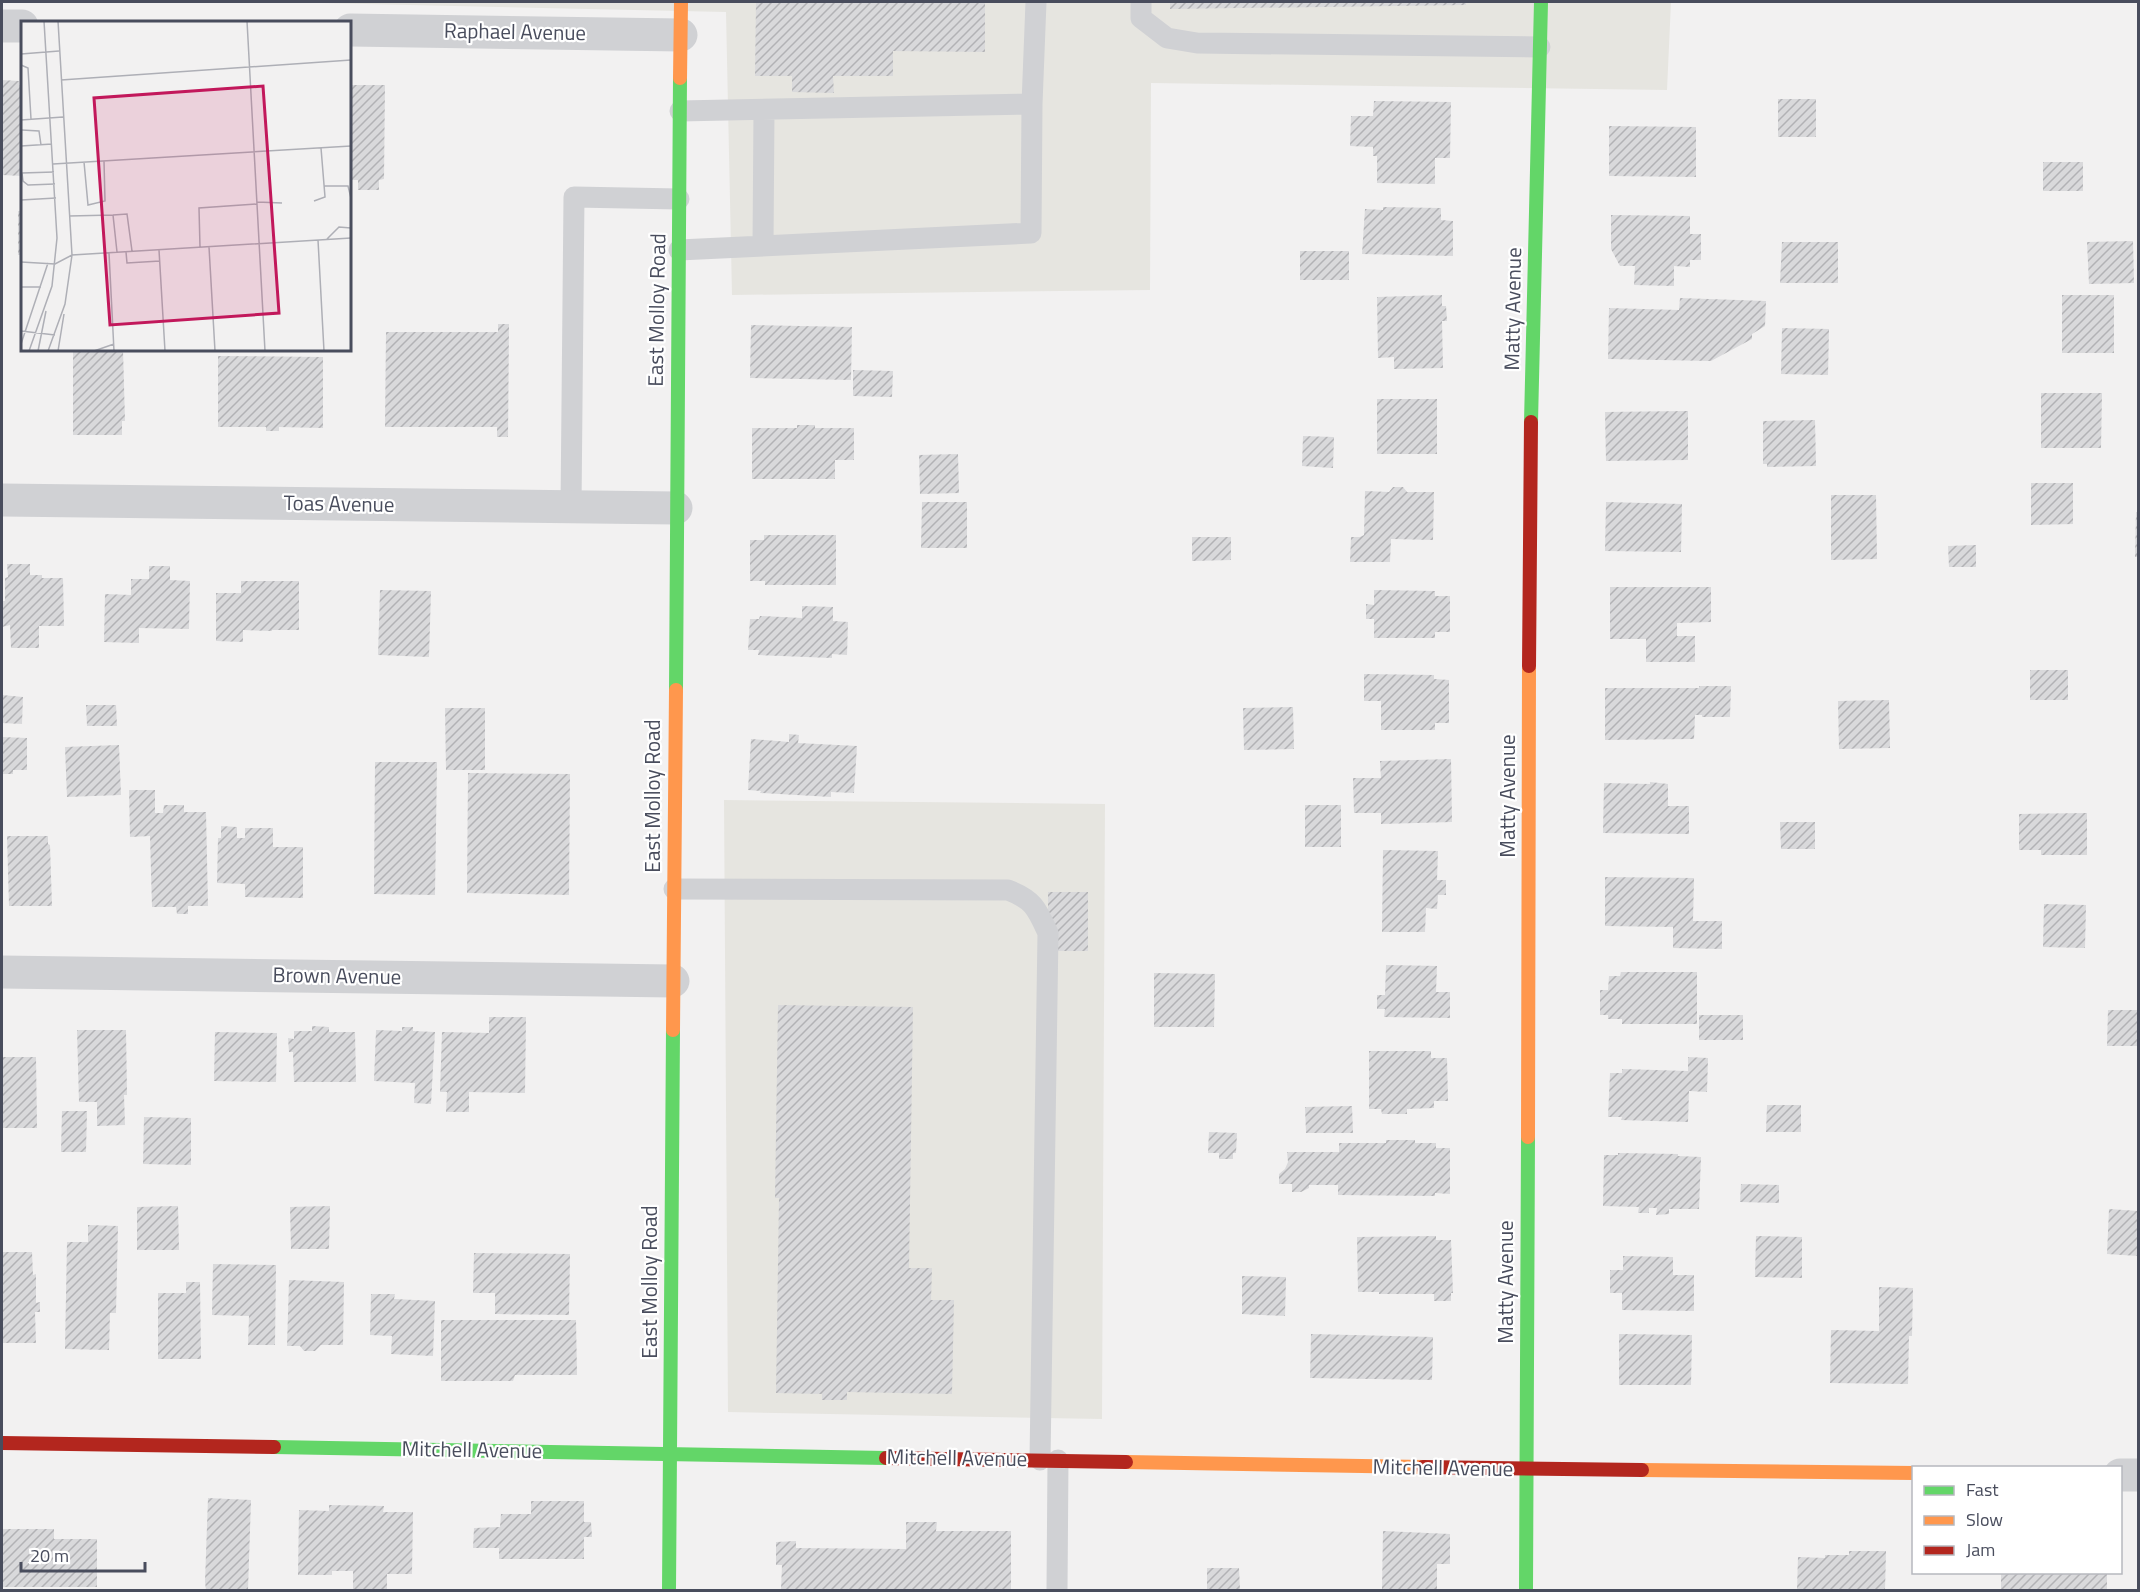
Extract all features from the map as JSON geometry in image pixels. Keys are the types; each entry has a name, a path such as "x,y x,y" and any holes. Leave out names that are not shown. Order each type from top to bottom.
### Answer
{"street":[{"name":"East Molloy Road","path":"669,1590 681,2"},
{"name":"Matty Avenue","path":"1526,1590 1530,470 1541,2"},
{"path":"2,26 21,26"},
{"name":"Raphael Avenue","path":"351,30 681,34"},
{"name":"Toas Avenue","path":"2,500 676,508"},
{"name":"Brown Avenue","path":"2,972 673,981"},
{"name":"Mitchell Avenue","path":"2,1443 1527,1469 1912,1473"},
{"path":"2122,1474 2139,1475"}],"lane":[{"path":"679,250 1031,232 1036,2"},
{"path":"1141,2 1141,18 1167,38 1197,43 1540,47"},
{"path":"680,111 1032,104"},
{"path":"763,246 764,110"},
{"path":"571,507 574,197 679,199"},
{"path":"674,889 1008,890 1022,895 1037,909 1048,933 1049,1460 1057,1590"}],"shaded area":[{"path":"276,2 1671,2 1667,90 1151,83 1150,290 732,295 726,12"},
{"path":"724,800 1105,804 1102,1419 728,1412"}],"building":[{"path":"756,2 985,2 985,52 893,51 893,76 833,76 834,93 792,92 792,76 755,76"},
{"path":"1170,2 1466,2 1466,5 1170,9"},
{"path":"2,80 19,81 21,86 21,176 2,175"},
{"path":"351,85 385,85 384,179 379,180 379,190 358,190 358,180 351,180"},
{"path":"1778,99 1816,99 1816,137 1778,137"},
{"path":"1374,101 1451,102 1450,158 1435,158 1435,184 1377,183 1377,156 1373,156 1373,147 1350,146 1351,116 1373,116"},
{"path":"1609,126 1696,127 1696,177 1609,176"},
{"path":"2043,162 2083,162 2083,191 2043,191"},
{"path":"1383,207 1441,208 1441,220 1453,221 1453,256 1362,254 1365,209 1383,210"},
{"path":"18,211 21,211 21,255 18,255"},
{"path":"1611,215 1690,216 1690,234 1701,234 1701,260 1690,260 1690,267 1674,266 1674,286 1634,285 1635,266 1620,266 1611,249"},
{"path":"2133,241 2134,283 2089,284 2087,242"},
{"path":"1782,242 1838,242 1838,283 1780,283"},
{"path":"1300,251 1349,251 1349,280 1300,280"},
{"path":"1442,295 1442,306 1446,306 1447,321 1442,321 1443,368 1394,369 1394,357 1378,358 1377,297"},
{"path":"2062,295 2114,295 2114,353 2062,353"},
{"path":"1680,298 1766,301 1765,326 1752,334 1752,339 1711,361 1608,359 1609,308 1679,310"},
{"path":"498,324 509,324 508,437 497,437 497,427 385,427 386,332 498,332"},
{"path":"751,325 852,327 851,380 750,378"},
{"path":"1782,328 1829,329 1828,375 1781,374"},
{"path":"73,351 123,351 125,421 122,421 122,435 73,435"},
{"path":"218,356 323,357 323,428 279,427 279,431 266,431 266,427 218,427"},
{"path":"853,370 893,371 892,397 853,396"},
{"path":"2041,393 2102,393 2101,448 2041,448"},
{"path":"1377,399 1437,399 1437,454 1377,454"},
{"path":"1688,411 1688,460 1606,461 1605,412"},
{"path":"1815,420 1816,466 1767,467 1767,464 1763,464 1763,421"},
{"path":"797,425 815,425 815,428 854,428 854,460 835,460 835,479 752,479 752,428 797,428"},
{"path":"1303,436 1334,437 1333,468 1302,466"},
{"path":"958,454 959,493 920,494 919,455"},
{"path":"2031,483 2073,483 2073,524 2031,525"},
{"path":"1393,487 1403,487 1407,492 1434,492 1433,540 1391,539 1390,562 1350,562 1351,537 1364,535 1365,491 1389,492"},
{"path":"1831,495 1876,495 1877,559 1831,560"},
{"path":"922,502 967,502 967,548 921,548"},
{"path":"1606,502 1682,504 1681,552 1605,551"},
{"path":"2136,512 2138,512 2138,557 2135,557"},
{"path":"764,535 836,535 836,585 765,585 765,581 750,581 750,540 764,540"},
{"path":"1192,537 1231,537 1231,560 1192,561"},
{"path":"1976,545 1976,567 1949,567 1948,546"},
{"path":"7,564 30,564 30,575 42,575 42,578 63,578 64,626 39,626 39,648 11,648 10,625 2,627 2,601 5,601"},
{"path":"149,566 170,566 170,580 190,581 189,629 139,628 139,643 104,642 105,594 131,595 131,579 149,579"},
{"path":"241,581 299,581 299,630 243,630 243,642 216,641 216,593 241,593"},
{"path":"1610,587 1711,587 1711,622 1677,623 1677,636 1695,636 1695,662 1646,662 1646,639 1610,639"},
{"path":"380,590 431,591 429,657 378,655"},
{"path":"1374,590 1435,591 1435,596 1450,596 1450,632 1435,632 1435,638 1374,638 1374,619 1366,619 1366,604 1374,605"},
{"path":"802,606 833,607 833,621 848,622 847,655 832,654 832,658 758,655 759,650 748,650 750,619 759,619 760,616 802,618"},
{"path":"2030,670 2068,670 2068,700 2030,700"},
{"path":"1364,674 1434,675 1434,679 1449,680 1449,723 1435,723 1435,730 1381,730 1381,701 1364,701"},
{"path":"1699,686 1731,686 1730,717 1695,715 1694,739 1605,740 1605,688 1699,688"},
{"path":"2,695 23,697 22,724 2,723"},
{"path":"1889,700 1890,748 1839,749 1838,701"},
{"path":"86,705 116,705 117,726 87,726"},
{"path":"1293,707 1294,749 1244,750 1243,708"},
{"path":"445,708 485,708 485,770 446,770"},
{"path":"789,734 799,735 798,743 857,746 854,793 831,792 831,797 760,793 761,791 748,790 751,739 789,742"},
{"path":"2,737 27,738 27,770 13,770 13,774 2,774"},
{"path":"119,745 121,795 67,797 65,747"},
{"path":"1451,759 1452,822 1381,824 1381,813 1354,813 1353,778 1381,778 1380,761"},
{"path":"375,762 437,762 435,895 374,894"},
{"path":"468,773 570,774 569,895 467,893"},
{"path":"1650,782 1668,784 1668,806 1689,806 1689,834 1603,833 1604,783 1650,784"},
{"path":"129,790 155,790 155,813 163,813 164,805 184,805 184,812 206,812 208,906 188,906 188,914 177,914 176,907 152,907 150,836 130,837"},
{"path":"1305,805 1341,805 1341,847 1305,847"},
{"path":"2087,813 2087,855 2041,855 2041,850 2019,850 2019,814"},
{"path":"1780,822 1815,822 1815,849 1781,849"},
{"path":"221,826 237,827 237,838 245,838 245,828 273,828 273,847 303,847 303,898 245,897 245,884 217,883 218,838 221,838"},
{"path":"7,836 48,836 52,906 9,906"},
{"path":"1383,850 1438,851 1437,880 1446,880 1446,895 1438,895 1437,909 1426,908 1425,932 1382,932"},
{"path":"1605,877 1694,878 1693,921 1722,921 1722,949 1673,948 1673,927 1605,926"},
{"path":"1048,892 1088,892 1088,951 1048,951"},
{"path":"2044,904 2086,905 2085,948 2043,947"},
{"path":"1386,965 1437,966 1436,992 1450,992 1450,1018 1384,1017 1385,1009 1377,1009 1377,995 1385,995"},
{"path":"1621,972 1697,972 1697,1024 1622,1024 1622,1019 1608,1019 1608,1015 1600,1015 1600,990 1608,990 1609,976 1620,976"},
{"path":"1154,973 1215,974 1214,1027 1154,1027"},
{"path":"778,1005 913,1007 909,1268 932,1268 931,1300 954,1300 952,1394 847,1392 847,1400 822,1400 822,1394 776,1393 779,1198 775,1198"},
{"path":"2108,1010 2138,1010 2138,1046 2107,1046"},
{"path":"1699,1015 1743,1015 1743,1040 1699,1040"},
{"path":"489,1017 526,1017 525,1093 469,1092 469,1112 446,1112 447,1092 440,1092 442,1032 489,1033"},
{"path":"312,1026 329,1027 329,1032 355,1032 356,1082 294,1082 293,1052 289,1052 288,1038 294,1039 294,1031 312,1031"},
{"path":"402,1027 413,1027 413,1031 435,1032 431,1104 414,1103 415,1083 374,1081 376,1030 402,1031"},
{"path":"77,1030 126,1030 125,1125 97,1126 97,1102 79,1102"},
{"path":"215,1032 277,1033 276,1082 214,1081"},
{"path":"1369,1051 1431,1051 1431,1058 1447,1058 1448,1101 1434,1101 1434,1108 1407,1109 1407,1114 1382,1114 1381,1109 1369,1109"},
{"path":"2,1057 36,1057 37,1128 2,1128"},
{"path":"1688,1057 1708,1058 1707,1092 1689,1091 1688,1122 1621,1120 1622,1117 1608,1117 1610,1073 1622,1073 1622,1069 1688,1071"},
{"path":"1767,1105 1801,1105 1801,1132 1766,1132"},
{"path":"1352,1106 1353,1133 1306,1133 1305,1107"},
{"path":"62,1111 87,1111 86,1152 61,1152"},
{"path":"144,1117 191,1118 191,1165 143,1164"},
{"path":"1209,1132 1237,1133 1236,1153 1233,1153 1233,1159 1219,1159 1219,1153 1208,1153"},
{"path":"1386,1140 1415,1140 1415,1143 1436,1143 1436,1148 1450,1148 1450,1194 1435,1193 1435,1196 1338,1195 1338,1185 1309,1185 1309,1188 1301,1192 1292,1192 1292,1184 1279,1184 1279,1174 1288,1162 1287,1152 1339,1152 1339,1143 1386,1143"},
{"path":"1618,1153 1678,1154 1678,1156 1701,1157 1699,1209 1669,1209 1669,1214 1656,1215 1657,1208 1649,1208 1649,1213 1638,1213 1639,1207 1603,1206 1604,1155 1618,1155"},
{"path":"1741,1184 1779,1185 1779,1203 1740,1202"},
{"path":"178,1206 179,1250 137,1250 137,1207"},
{"path":"330,1206 329,1249 291,1249 290,1207"},
{"path":"2109,1209 2138,1211 2138,1256 2107,1254"},
{"path":"88,1225 118,1226 116,1313 110,1313 109,1350 65,1349 67,1242 88,1242"},
{"path":"1436,1236 1436,1240 1451,1240 1453,1293 1451,1293 1451,1301 1434,1301 1434,1294 1358,1292 1357,1237"},
{"path":"1756,1236 1802,1237 1802,1278 1755,1277"},
{"path":"2,1252 32,1252 33,1275 36,1274 36,1303 40,1302 40,1312 35,1312 36,1343 2,1343"},
{"path":"474,1253 570,1254 569,1315 495,1314 495,1293 473,1293"},
{"path":"1623,1256 1673,1257 1673,1275 1694,1275 1694,1311 1622,1310 1622,1293 1610,1293 1610,1270 1623,1270"},
{"path":"213,1264 276,1265 275,1345 248,1345 249,1316 212,1315"},
{"path":"1242,1276 1286,1277 1285,1316 1242,1314"},
{"path":"289,1280 344,1282 343,1345 321,1345 315,1351 304,1351 300,1346 287,1346"},
{"path":"186,1282 200,1282 201,1359 158,1359 158,1293 186,1293"},
{"path":"1879,1287 1913,1288 1908,1384 1830,1383 1831,1330 1879,1331"},
{"path":"371,1294 395,1294 394,1299 435,1301 433,1356 391,1354 392,1336 370,1335"},
{"path":"441,1320 576,1320 577,1375 515,1375 513,1381 441,1381"},
{"path":"1311,1334 1433,1337 1432,1380 1310,1378"},
{"path":"1619,1334 1692,1335 1691,1385 1619,1385"},
{"path":"208,1498 251,1500 248,1590 206,1590"},
{"path":"531,1501 584,1501 584,1522 591,1522 592,1537 584,1537 584,1559 499,1559 499,1548 473,1548 474,1528 500,1527 501,1514 531,1514"},
{"path":"329,1505 384,1506 383,1512 413,1512 412,1574 387,1574 387,1590 353,1590 353,1571 332,1571 332,1575 298,1575 299,1510 329,1511"},
{"path":"906,1522 937,1522 936,1531 1011,1531 1011,1590 781,1590 782,1565 776,1565 776,1542 796,1541 796,1548 906,1549"},
{"path":"2,1529 54,1529 54,1539 97,1539 97,1587 2,1587"},
{"path":"1383,1531 1450,1534 1450,1564 1437,1564 1437,1590 1382,1589"},
{"path":"1849,1551 1886,1551 1885,1590 1797,1590 1798,1557 1825,1558 1825,1555 1849,1555"},
{"path":"1207,1568 1239,1568 1240,1590 1207,1590"},
{"path":"2001,1574 2107,1574 2107,1590 2001,1590"}],"traffic: fast":[{"path":"1531,422 1541,2"},
{"path":"676,690 680,78"},
{"path":"669,1590 673,1030"},
{"path":"1526,1590 1528,1137"},
{"path":"274,1447 886,1458"}],"traffic: slow":[{"path":"680,78 681,2"},
{"path":"1528,1137 1529,666"},
{"path":"673,1030 676,690"},
{"path":"1126,1462 1423,1467"},
{"path":"1642,1470 1912,1473"}],"traffic: jam":[{"path":"1529,666 1531,422"},
{"path":"2,1443 274,1447"},
{"path":"886,1458 1126,1462"},
{"path":"1423,1467 1642,1470"}]}
